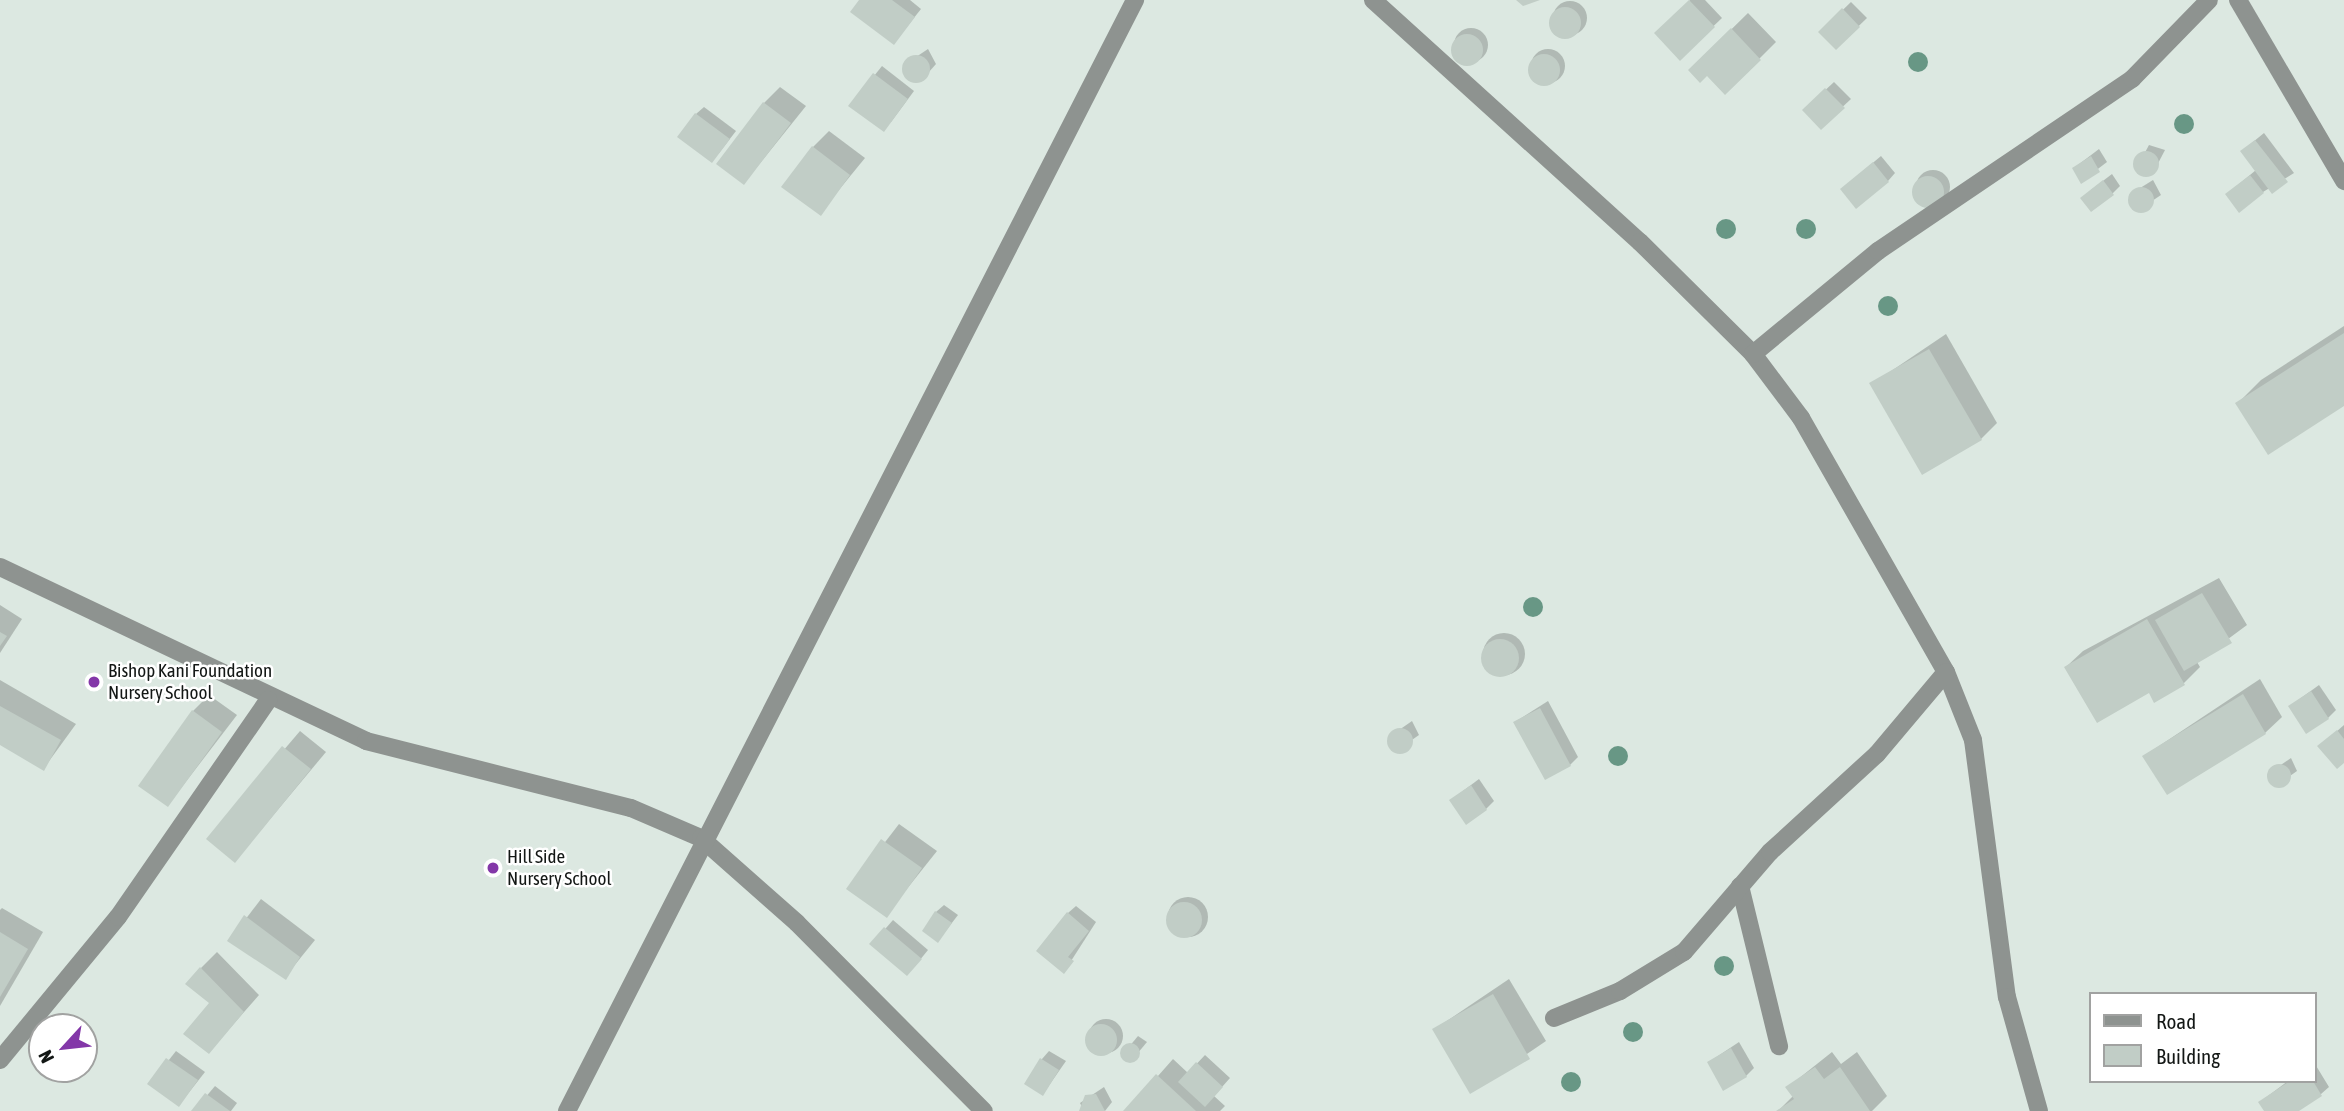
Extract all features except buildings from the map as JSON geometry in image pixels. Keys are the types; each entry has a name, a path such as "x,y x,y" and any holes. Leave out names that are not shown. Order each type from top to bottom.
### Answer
{"street":[{"path":"567,1111 701,838 1135,0"},
{"path":"1373,0 1640,242 1753,354 1801,418 1947,672 1973,740 2007,997 2039,1111"},
{"path":"1753,354 1878,251 2132,79 2208,0"},
{"path":"2238,0 2344,181"},
{"path":"0,567 268,700 366,741 631,808 701,838 816,940 984,1111"},
{"path":"1554,1018 1620,991 1684,952 1740,886 1877,754 1947,672"},
{"path":"0,1060 118,917 268,700"},
{"path":"1740,886 1779,1046"}],"place":[{"name":"Bishop Kani Foundation Nursery School","path":"94,682"},
{"name":"Hill Side Nursery School","path":"493,868"}]}
